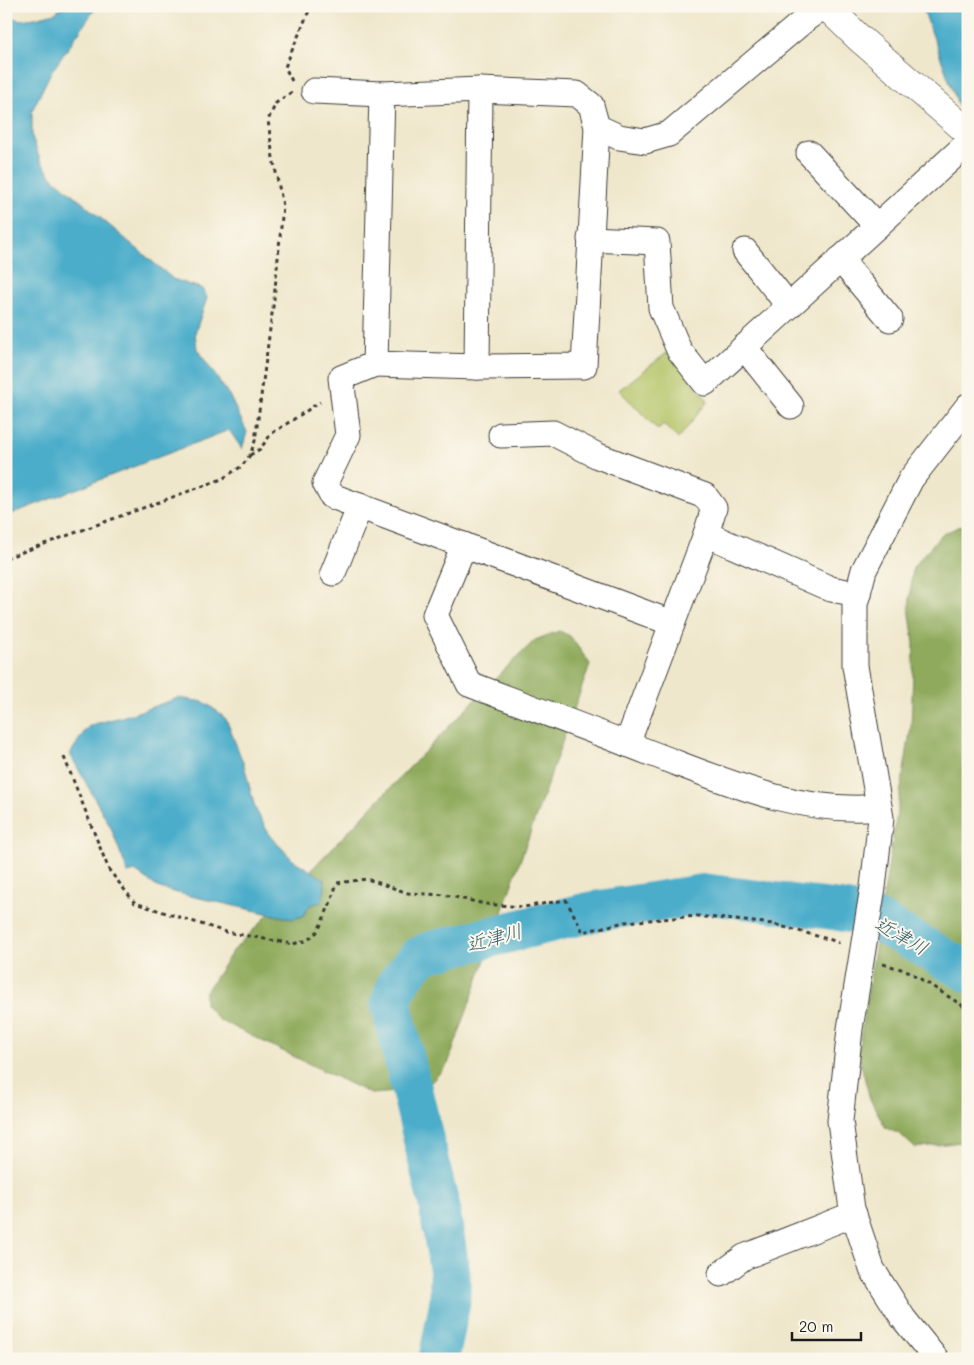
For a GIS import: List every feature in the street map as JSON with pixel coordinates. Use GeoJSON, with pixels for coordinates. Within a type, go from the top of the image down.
{"type":"FeatureCollection","features":[{"type":"Feature","properties":{"kind":"street"},"geometry":{"type":"LineString","coordinates":[[597,126],[619,137],[645,141],[669,134],[807,18],[825,6],[859,38],[968,132]]}},
{"type":"Feature","properties":{"kind":"street"},"geometry":{"type":"LineString","coordinates":[[477,367],[480,90]]}},
{"type":"Feature","properties":{"kind":"street"},"geometry":{"type":"LineString","coordinates":[[314,91],[382,94],[480,90],[577,94],[591,105],[597,126],[584,366],[477,367],[374,364],[342,378],[348,435],[325,483],[332,496],[672,623]]}},
{"type":"Feature","properties":{"kind":"street"},"geometry":{"type":"LineString","coordinates":[[374,364],[382,94]]}},
{"type":"Feature","properties":{"kind":"street"},"geometry":{"type":"LineString","coordinates":[[590,239],[657,242],[661,308],[679,350],[705,382],[968,142]]}},
{"type":"Feature","properties":{"kind":"street"},"geometry":{"type":"LineString","coordinates":[[809,153],[876,226]]}},
{"type":"Feature","properties":{"kind":"street"},"geometry":{"type":"LineString","coordinates":[[745,250],[789,306]]}},
{"type":"Feature","properties":{"kind":"street"},"geometry":{"type":"LineString","coordinates":[[840,259],[890,319]]}},
{"type":"Feature","properties":{"kind":"street"},"geometry":{"type":"LineString","coordinates":[[744,346],[791,406]]}},
{"type":"Feature","properties":{"kind":"street"},"geometry":{"type":"LineString","coordinates":[[936,1359],[903,1318],[872,1270],[854,1214],[840,1121],[850,1029],[873,886],[881,818],[855,666],[855,604],[864,570],[911,479],[968,406]]}},
{"type":"Feature","properties":{"kind":"street"},"geometry":{"type":"LineString","coordinates":[[501,435],[553,433],[598,456],[705,496],[714,508],[627,744]]}},
{"type":"Feature","properties":{"kind":"street"},"geometry":{"type":"LineString","coordinates":[[333,574],[360,506]]}},
{"type":"Feature","properties":{"kind":"street"},"geometry":{"type":"LineString","coordinates":[[706,534],[831,589],[858,594]]}},
{"type":"Feature","properties":{"kind":"street"},"geometry":{"type":"LineString","coordinates":[[464,545],[435,615],[469,684],[755,792],[828,808],[854,810],[879,807]]}},
{"type":"Feature","properties":{"kind":"street"},"geometry":{"type":"LineString","coordinates":[[721,1274],[744,1257],[854,1214]]}},
{"type":"Feature","properties":{"kind":"path"},"geometry":{"type":"LineString","coordinates":[[6,558],[222,479],[242,466],[250,455],[255,441],[274,299],[282,206],[272,158],[268,120],[276,103],[296,88],[285,67],[311,6]]}},
{"type":"Feature","properties":{"kind":"path"},"geometry":{"type":"LineString","coordinates":[[250,455],[260,449],[271,434],[342,385]]}},
{"type":"Feature","properties":{"kind":"path"},"geometry":{"type":"LineString","coordinates":[[64,757],[109,870],[135,903],[226,932],[293,944],[308,940],[318,931],[337,883],[367,879],[408,893],[446,895],[485,904],[524,907],[566,900],[583,932],[625,922],[697,916],[773,924],[835,940],[862,958],[908,971],[968,1009]]}},
{"type":"Feature","properties":{"kind":"green space"},"geometry":{"type":"Polygon","coordinates":[[[668,352],[708,401],[678,439],[663,424],[658,430],[619,390],[668,352]]]}},
{"type":"Feature","properties":{"kind":"green space"},"geometry":{"type":"Polygon","coordinates":[[[968,523],[968,1141],[915,1148],[900,1134],[886,1128],[870,1099],[858,1053],[911,727],[914,643],[909,608],[913,567],[942,534],[968,523]]]}},
{"type":"Feature","properties":{"kind":"green space"},"geometry":{"type":"Polygon","coordinates":[[[559,631],[570,636],[590,664],[448,1064],[424,1090],[371,1094],[219,1020],[205,1004],[205,993],[233,951],[494,680],[535,640],[559,631]]]}},
{"type":"Feature","properties":{"kind":"water"},"geometry":{"type":"Polygon","coordinates":[[[6,6],[9,16],[19,20],[55,13],[63,6],[97,6],[50,74],[32,111],[32,136],[40,160],[52,177],[173,279],[203,289],[207,298],[195,333],[197,349],[229,395],[247,432],[242,449],[229,430],[6,516],[6,6]]]}},
{"type":"Feature","properties":{"kind":"water"},"geometry":{"type":"Polygon","coordinates":[[[922,6],[968,6],[968,112],[958,105],[922,6]]]}},
{"type":"Feature","properties":{"kind":"water"},"geometry":{"type":"Polygon","coordinates":[[[178,698],[204,702],[226,719],[244,765],[255,808],[270,836],[293,860],[324,879],[325,888],[322,902],[310,905],[303,916],[292,919],[173,892],[157,887],[135,871],[128,873],[111,828],[70,754],[86,729],[91,725],[132,714],[178,698]]]}},
{"type":"Feature","properties":{"kind":"waterway","name":"近津川"},"geometry":{"type":"LineString","coordinates":[[439,1359],[450,1301],[450,1274],[439,1205],[391,1003],[398,982],[419,957],[430,952],[591,912],[706,894],[837,910],[869,916],[968,972]]}}]}
